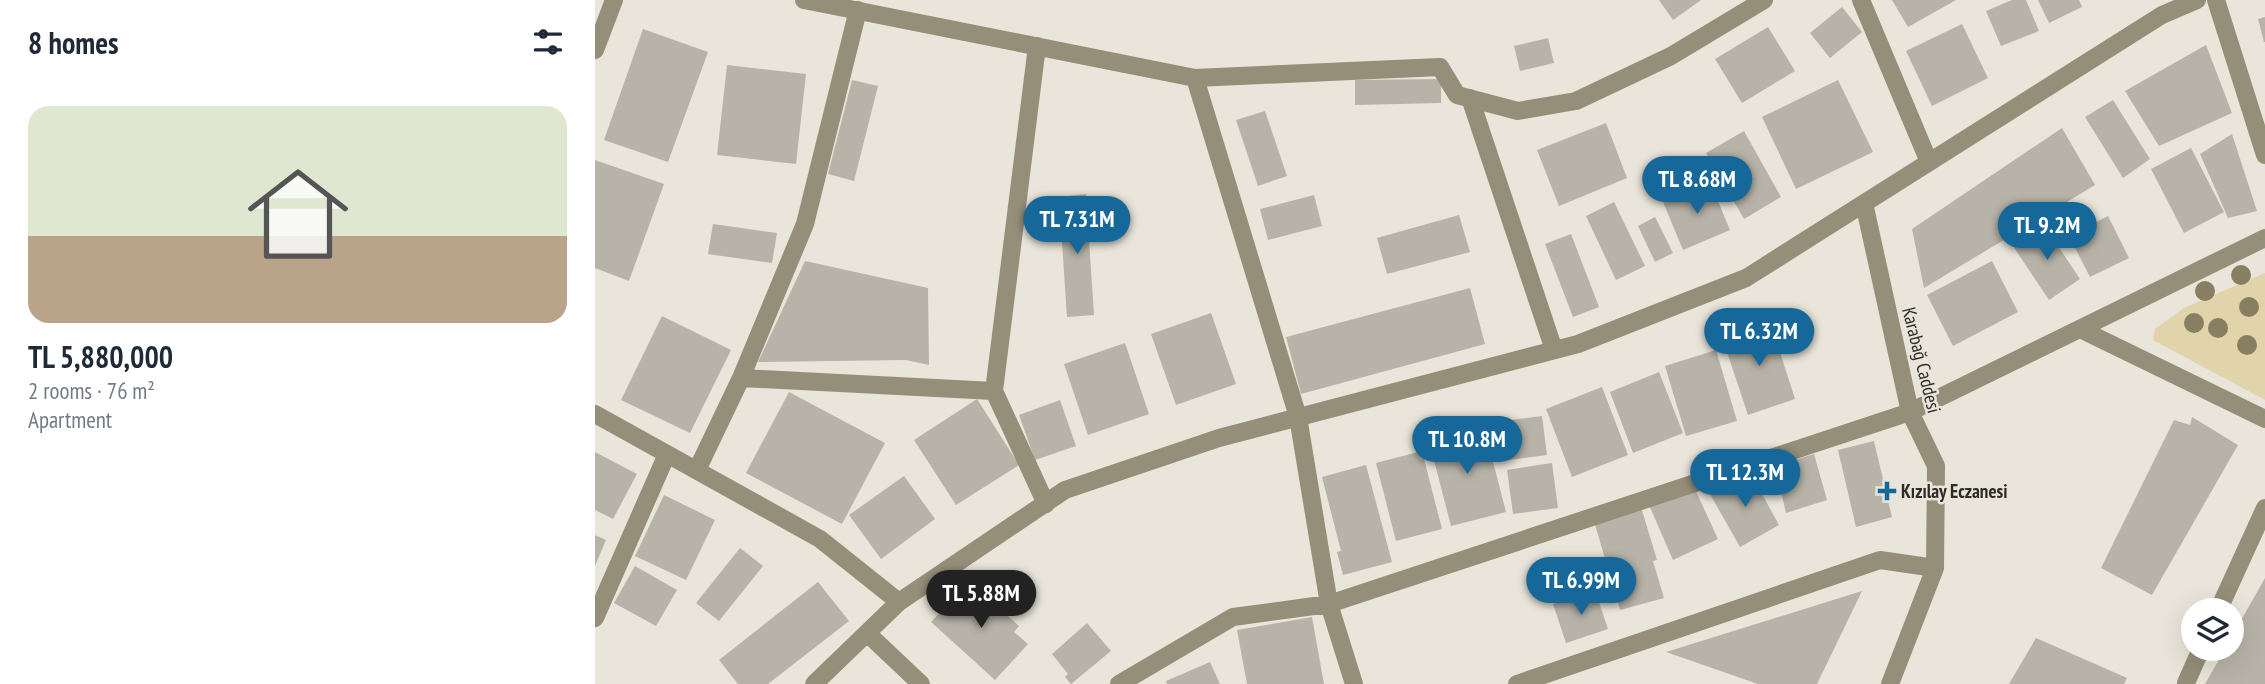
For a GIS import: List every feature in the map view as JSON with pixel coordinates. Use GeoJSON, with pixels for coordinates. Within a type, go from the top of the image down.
{"type":"FeatureCollection","features":[{"type":"Feature","properties":{"kind":"street"},"geometry":{"type":"LineString","coordinates":[[595,50],[614,0]]}},
{"type":"Feature","properties":{"kind":"street"},"geometry":{"type":"LineString","coordinates":[[804,0],[1195,78],[1440,67],[1457,95],[1518,111],[1576,101],[1671,56],[1765,0]]}},
{"type":"Feature","properties":{"kind":"street"},"geometry":{"type":"LineString","coordinates":[[1861,0],[1929,162]]}},
{"type":"Feature","properties":{"kind":"street"},"geometry":{"type":"LineString","coordinates":[[814,684],[899,602],[1066,490],[1219,438],[1578,344],[1746,278],[2162,15],[2197,0]]}},
{"type":"Feature","properties":{"kind":"street"},"geometry":{"type":"LineString","coordinates":[[2216,0],[2265,155]]}},
{"type":"Feature","properties":{"kind":"street"},"geometry":{"type":"LineString","coordinates":[[697,470],[741,378],[805,224],[858,10]]}},
{"type":"Feature","properties":{"kind":"street"},"geometry":{"type":"LineString","coordinates":[[1037,46],[994,391],[1046,504]]}},
{"type":"Feature","properties":{"kind":"street"},"geometry":{"type":"LineString","coordinates":[[1195,78],[1298,417],[1329,604],[1354,684]]}},
{"type":"Feature","properties":{"kind":"street"},"geometry":{"type":"LineString","coordinates":[[1470,98],[1554,350]]}},
{"type":"Feature","properties":{"kind":"street","name":"Karabağ Caddesi"},"geometry":{"type":"LineString","coordinates":[[1864,203],[1910,412],[1936,466],[1935,568],[1890,684]]}},
{"type":"Feature","properties":{"kind":"street"},"geometry":{"type":"LineString","coordinates":[[1119,684],[1233,617],[1329,604],[1910,412],[2265,238]]}},
{"type":"Feature","properties":{"kind":"street"},"geometry":{"type":"LineString","coordinates":[[2080,329],[2265,419]]}},
{"type":"Feature","properties":{"kind":"street"},"geometry":{"type":"LineString","coordinates":[[741,378],[994,391]]}},
{"type":"Feature","properties":{"kind":"street"},"geometry":{"type":"LineString","coordinates":[[595,414],[820,539],[899,602]]}},
{"type":"Feature","properties":{"kind":"street"},"geometry":{"type":"LineString","coordinates":[[595,618],[667,454]]}},
{"type":"Feature","properties":{"kind":"street"},"geometry":{"type":"LineString","coordinates":[[2224,598],[2265,508]]}},
{"type":"Feature","properties":{"kind":"street"},"geometry":{"type":"LineString","coordinates":[[1517,684],[1880,560],[1935,568]]}},
{"type":"Feature","properties":{"kind":"street"},"geometry":{"type":"LineString","coordinates":[[867,633],[921,684]]}},
{"type":"Feature","properties":{"kind":"street"},"geometry":{"type":"LineString","coordinates":[[2186,683],[2196,661]]}},
{"type":"Feature","properties":{"kind":"shaded area"},"geometry":{"type":"Polygon","coordinates":[[[2265,273],[2265,400],[2153,340],[2155,329],[2184,308],[2265,273]]]}},
{"type":"Feature","properties":{"kind":"building"},"geometry":{"type":"Polygon","coordinates":[[[1659,0],[1701,0],[1673,20],[1659,0]]]}},
{"type":"Feature","properties":{"kind":"building"},"geometry":{"type":"Polygon","coordinates":[[[1892,0],[1956,0],[1908,27],[1892,0]]]}},
{"type":"Feature","properties":{"kind":"building"},"geometry":{"type":"Polygon","coordinates":[[[2012,0],[2026,0],[2039,31],[2001,46],[1986,11],[2012,0]]]}},
{"type":"Feature","properties":{"kind":"building"},"geometry":{"type":"Polygon","coordinates":[[[2038,0],[2079,0],[2082,7],[2049,23],[2038,0]]]}},
{"type":"Feature","properties":{"kind":"building"},"geometry":{"type":"Polygon","coordinates":[[[1842,7],[1862,32],[1830,58],[1810,33],[1842,7]]]}},
{"type":"Feature","properties":{"kind":"building"},"geometry":{"type":"Polygon","coordinates":[[[2265,17],[2265,42],[2264,42],[2258,19],[2265,17]]]}},
{"type":"Feature","properties":{"kind":"building"},"geometry":{"type":"Polygon","coordinates":[[[1962,24],[1988,78],[1932,106],[1906,51],[1962,24]]]}},
{"type":"Feature","properties":{"kind":"building"},"geometry":{"type":"Polygon","coordinates":[[[1768,27],[1795,71],[1742,103],[1715,59],[1768,27]]]}},
{"type":"Feature","properties":{"kind":"building"},"geometry":{"type":"Polygon","coordinates":[[[643,29],[708,52],[668,162],[604,140],[643,29]]]}},
{"type":"Feature","properties":{"kind":"building"},"geometry":{"type":"Polygon","coordinates":[[[1548,38],[1554,63],[1520,71],[1514,46],[1548,38]]]}},
{"type":"Feature","properties":{"kind":"building"},"geometry":{"type":"Polygon","coordinates":[[[2206,45],[2232,113],[2159,146],[2125,91],[2206,45]]]}},
{"type":"Feature","properties":{"kind":"building"},"geometry":{"type":"Polygon","coordinates":[[[727,65],[806,74],[796,164],[717,155],[727,65]]]}},
{"type":"Feature","properties":{"kind":"building"},"geometry":{"type":"Polygon","coordinates":[[[1441,79],[1441,103],[1355,105],[1355,80],[1441,79]]]}},
{"type":"Feature","properties":{"kind":"building"},"geometry":{"type":"Polygon","coordinates":[[[852,80],[878,86],[854,181],[828,174],[852,80]]]}},
{"type":"Feature","properties":{"kind":"building"},"geometry":{"type":"Polygon","coordinates":[[[1838,80],[1873,152],[1796,189],[1762,117],[1838,80]]]}},
{"type":"Feature","properties":{"kind":"building"},"geometry":{"type":"Polygon","coordinates":[[[2113,100],[2150,159],[2123,178],[2085,117],[2113,100]]]}},
{"type":"Feature","properties":{"kind":"building"},"geometry":{"type":"Polygon","coordinates":[[[1265,111],[1287,176],[1258,186],[1236,120],[1265,111]]]}},
{"type":"Feature","properties":{"kind":"building"},"geometry":{"type":"Polygon","coordinates":[[[1606,123],[1627,178],[1559,206],[1537,150],[1606,123]]]}},
{"type":"Feature","properties":{"kind":"building"},"geometry":{"type":"Polygon","coordinates":[[[2062,128],[2095,185],[1924,288],[1912,229],[2062,128]]]}},
{"type":"Feature","properties":{"kind":"building"},"geometry":{"type":"Polygon","coordinates":[[[1744,131],[1781,197],[1744,219],[1706,153],[1744,131]]]}},
{"type":"Feature","properties":{"kind":"building"},"geometry":{"type":"Polygon","coordinates":[[[2232,134],[2257,211],[2228,218],[2200,154],[2232,134]]]}},
{"type":"Feature","properties":{"kind":"building"},"geometry":{"type":"Polygon","coordinates":[[[2191,148],[2224,212],[2184,233],[2151,169],[2191,148]]]}},
{"type":"Feature","properties":{"kind":"building"},"geometry":{"type":"Polygon","coordinates":[[[595,160],[664,184],[629,281],[595,268],[595,160]]]}},
{"type":"Feature","properties":{"kind":"building"},"geometry":{"type":"Polygon","coordinates":[[[1710,182],[1730,230],[1683,250],[1663,202],[1710,182]]]}},
{"type":"Feature","properties":{"kind":"building"},"geometry":{"type":"Polygon","coordinates":[[[1086,194],[1094,315],[1067,317],[1059,197],[1086,194]]]}},
{"type":"Feature","properties":{"kind":"building"},"geometry":{"type":"Polygon","coordinates":[[[1314,195],[1322,226],[1268,240],[1260,209],[1314,195]]]}},
{"type":"Feature","properties":{"kind":"building"},"geometry":{"type":"Polygon","coordinates":[[[1614,202],[1645,266],[1616,280],[1586,216],[1614,202]]]}},
{"type":"Feature","properties":{"kind":"building"},"geometry":{"type":"Polygon","coordinates":[[[1459,215],[1470,252],[1387,274],[1377,238],[1459,215]]]}},
{"type":"Feature","properties":{"kind":"building"},"geometry":{"type":"Polygon","coordinates":[[[2108,216],[2129,258],[2090,277],[2069,236],[2108,216]]]}},
{"type":"Feature","properties":{"kind":"building"},"geometry":{"type":"Polygon","coordinates":[[[1655,217],[1673,253],[1655,262],[1638,226],[1655,217]]]}},
{"type":"Feature","properties":{"kind":"building"},"geometry":{"type":"Polygon","coordinates":[[[713,224],[777,233],[772,263],[708,254],[713,224]]]}},
{"type":"Feature","properties":{"kind":"building"},"geometry":{"type":"Polygon","coordinates":[[[2044,225],[2080,279],[2049,300],[2013,246],[2044,225]]]}},
{"type":"Feature","properties":{"kind":"building"},"geometry":{"type":"Polygon","coordinates":[[[1571,234],[1599,307],[1573,317],[1545,244],[1571,234]]]}},
{"type":"Feature","properties":{"kind":"building"},"geometry":{"type":"Polygon","coordinates":[[[805,261],[928,288],[929,365],[906,360],[758,362],[805,261]]]}},
{"type":"Feature","properties":{"kind":"building"},"geometry":{"type":"Polygon","coordinates":[[[1992,261],[2018,312],[1953,346],[1927,295],[1992,261]]]}},
{"type":"Feature","properties":{"kind":"building"},"geometry":{"type":"Polygon","coordinates":[[[1470,288],[1485,344],[1301,394],[1286,337],[1470,288]]]}},
{"type":"Feature","properties":{"kind":"building"},"geometry":{"type":"Polygon","coordinates":[[[1211,313],[1236,384],[1176,405],[1151,334],[1211,313]]]}},
{"type":"Feature","properties":{"kind":"building"},"geometry":{"type":"Polygon","coordinates":[[[662,316],[731,350],[690,433],[621,400],[662,316]]]}},
{"type":"Feature","properties":{"kind":"building"},"geometry":{"type":"Polygon","coordinates":[[[1770,321],[1795,399],[1748,415],[1722,337],[1770,321]]]}},
{"type":"Feature","properties":{"kind":"building"},"geometry":{"type":"Polygon","coordinates":[[[1125,343],[1149,414],[1088,435],[1064,364],[1125,343]]]}},
{"type":"Feature","properties":{"kind":"building"},"geometry":{"type":"Polygon","coordinates":[[[1716,350],[1737,421],[1686,436],[1665,366],[1716,350]]]}},
{"type":"Feature","properties":{"kind":"building"},"geometry":{"type":"Polygon","coordinates":[[[1659,372],[1683,433],[1633,453],[1610,392],[1659,372]]]}},
{"type":"Feature","properties":{"kind":"building"},"geometry":{"type":"Polygon","coordinates":[[[1602,387],[1628,455],[1572,477],[1546,409],[1602,387]]]}},
{"type":"Feature","properties":{"kind":"building"},"geometry":{"type":"Polygon","coordinates":[[[789,392],[885,443],[842,524],[746,473],[789,392]]]}},
{"type":"Feature","properties":{"kind":"building"},"geometry":{"type":"Polygon","coordinates":[[[977,399],[1019,465],[956,505],[914,440],[977,399]]]}},
{"type":"Feature","properties":{"kind":"building"},"geometry":{"type":"Polygon","coordinates":[[[1060,400],[1076,446],[1035,460],[1019,415],[1060,400]]]}},
{"type":"Feature","properties":{"kind":"building"},"geometry":{"type":"Polygon","coordinates":[[[1542,416],[1547,455],[1501,461],[1496,422],[1542,416]]]}},
{"type":"Feature","properties":{"kind":"building"},"geometry":{"type":"Polygon","coordinates":[[[2192,417],[2238,445],[2152,595],[2101,568],[2174,420],[2190,425],[2192,417]]]}},
{"type":"Feature","properties":{"kind":"building"},"geometry":{"type":"Polygon","coordinates":[[[1484,427],[1506,512],[1451,526],[1429,441],[1484,427]]]}},
{"type":"Feature","properties":{"kind":"building"},"geometry":{"type":"Polygon","coordinates":[[[1874,441],[1892,517],[1856,527],[1838,450],[1874,441]]]}},
{"type":"Feature","properties":{"kind":"building"},"geometry":{"type":"Polygon","coordinates":[[[1422,451],[1442,529],[1396,541],[1376,463],[1422,451]]]}},
{"type":"Feature","properties":{"kind":"building"},"geometry":{"type":"Polygon","coordinates":[[[595,452],[637,474],[613,519],[595,510],[595,452]]]}},
{"type":"Feature","properties":{"kind":"building"},"geometry":{"type":"Polygon","coordinates":[[[1814,454],[1827,500],[1786,513],[1775,466],[1814,454]]]}},
{"type":"Feature","properties":{"kind":"building"},"geometry":{"type":"Polygon","coordinates":[[[1552,463],[1558,508],[1513,514],[1507,470],[1552,463]]]}},
{"type":"Feature","properties":{"kind":"building"},"geometry":{"type":"Polygon","coordinates":[[[1366,465],[1392,562],[1343,575],[1337,552],[1341,551],[1322,477],[1366,465]]]}},
{"type":"Feature","properties":{"kind":"building"},"geometry":{"type":"Polygon","coordinates":[[[1750,472],[1779,525],[1740,547],[1710,494],[1750,472]]]}},
{"type":"Feature","properties":{"kind":"building"},"geometry":{"type":"Polygon","coordinates":[[[904,476],[935,519],[881,559],[849,515],[904,476]]]}},
{"type":"Feature","properties":{"kind":"building"},"geometry":{"type":"Polygon","coordinates":[[[1693,485],[1718,539],[1673,560],[1649,505],[1693,485]]]}},
{"type":"Feature","properties":{"kind":"building"},"geometry":{"type":"Polygon","coordinates":[[[664,495],[715,520],[686,580],[635,556],[664,495]]]}},
{"type":"Feature","properties":{"kind":"building"},"geometry":{"type":"Polygon","coordinates":[[[1641,507],[1657,560],[1653,561],[1664,598],[1620,610],[1594,521],[1641,507]]]}},
{"type":"Feature","properties":{"kind":"building"},"geometry":{"type":"Polygon","coordinates":[[[595,535],[606,540],[595,566],[595,535]]]}},
{"type":"Feature","properties":{"kind":"building"},"geometry":{"type":"Polygon","coordinates":[[[740,548],[763,566],[719,621],[696,603],[740,548]]]}},
{"type":"Feature","properties":{"kind":"building"},"geometry":{"type":"Polygon","coordinates":[[[635,566],[677,590],[656,626],[614,603],[635,566]]]}},
{"type":"Feature","properties":{"kind":"building"},"geometry":{"type":"Polygon","coordinates":[[[2265,578],[2265,684],[2205,684],[2218,661],[2244,661],[2244,615],[2265,578]]]}},
{"type":"Feature","properties":{"kind":"building"},"geometry":{"type":"Polygon","coordinates":[[[969,581],[1019,626],[1014,632],[1028,644],[995,680],[931,622],[969,581]]]}},
{"type":"Feature","properties":{"kind":"building"},"geometry":{"type":"Polygon","coordinates":[[[818,582],[849,621],[768,684],[738,684],[719,660],[818,582]]]}},
{"type":"Feature","properties":{"kind":"building"},"geometry":{"type":"Polygon","coordinates":[[[1595,590],[1608,629],[1566,643],[1553,604],[1595,590]]]}},
{"type":"Feature","properties":{"kind":"building"},"geometry":{"type":"Polygon","coordinates":[[[1862,591],[1817,684],[1758,684],[1666,652],[1862,591]]]}},
{"type":"Feature","properties":{"kind":"building"},"geometry":{"type":"Polygon","coordinates":[[[1312,617],[1324,684],[1247,684],[1237,630],[1312,617]]]}},
{"type":"Feature","properties":{"kind":"building"},"geometry":{"type":"Polygon","coordinates":[[[1087,623],[1111,651],[1071,684],[1065,677],[1068,674],[1052,654],[1087,623]]]}},
{"type":"Feature","properties":{"kind":"building"},"geometry":{"type":"Polygon","coordinates":[[[2036,638],[2127,678],[2124,684],[2009,684],[2036,638]]]}},
{"type":"Feature","properties":{"kind":"building"},"geometry":{"type":"Polygon","coordinates":[[[1210,662],[1220,684],[1167,684],[1166,681],[1210,662]]]}},
{"type":"Feature","properties":{"kind":"place","name":"Kızılay Eczanesi"},"geometry":{"type":"Point","coordinates":[1887,491]}}]}
